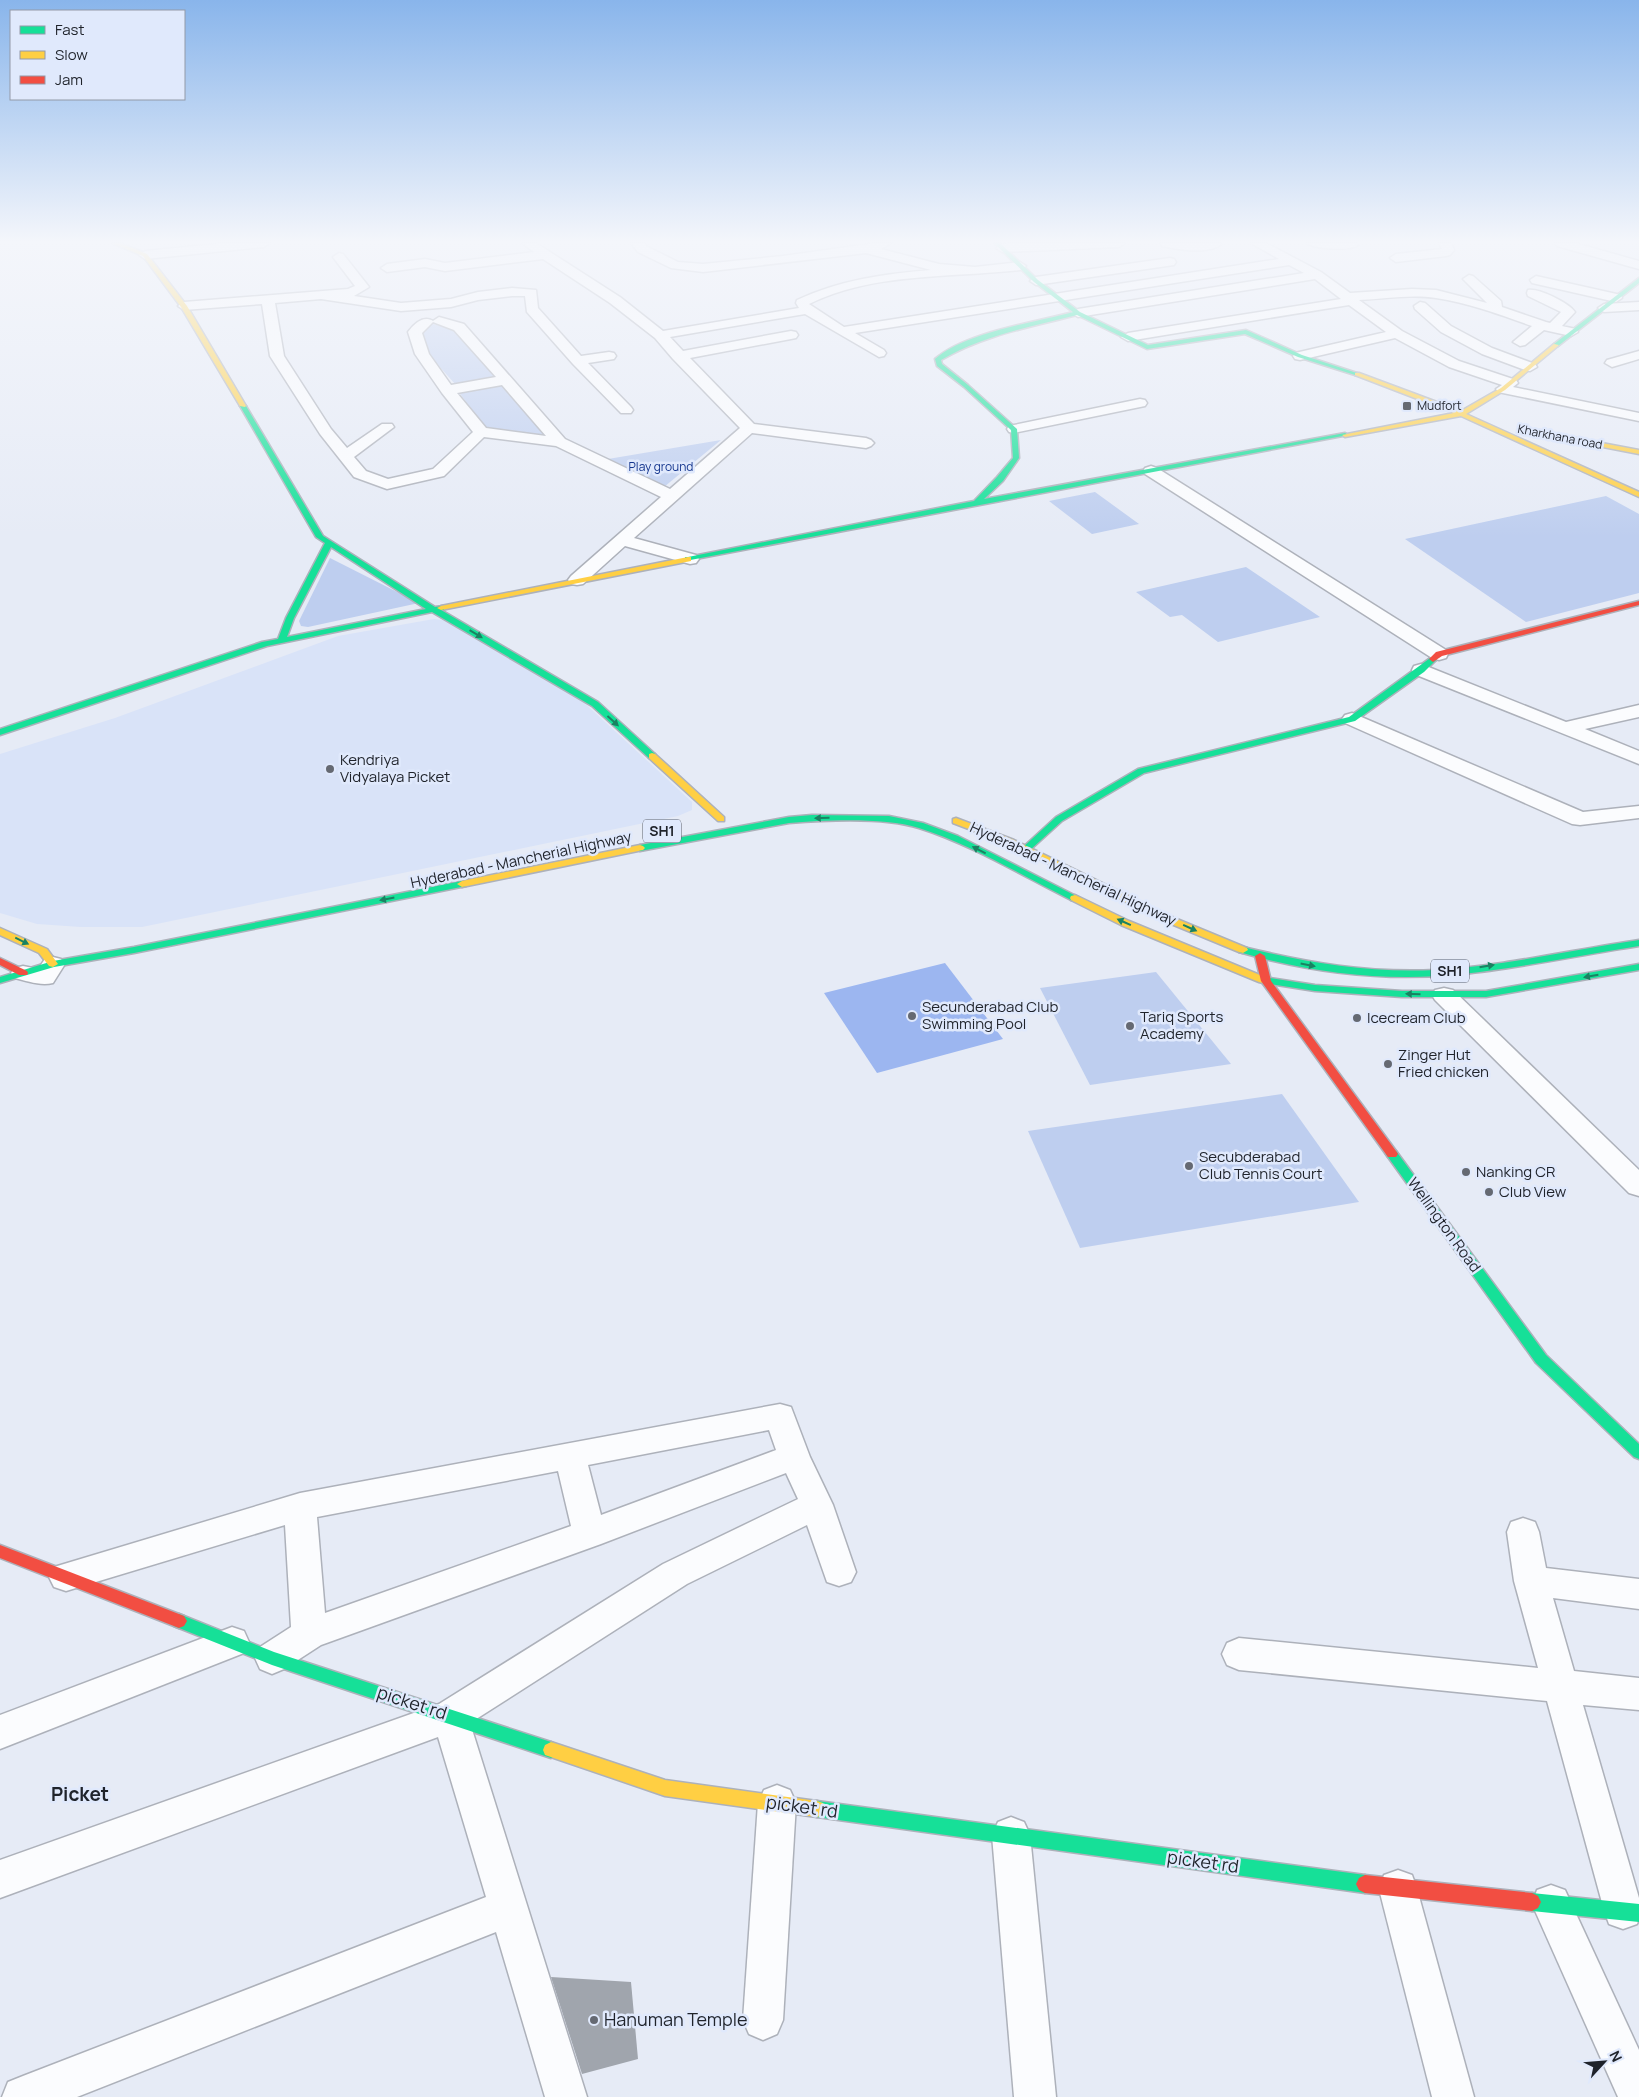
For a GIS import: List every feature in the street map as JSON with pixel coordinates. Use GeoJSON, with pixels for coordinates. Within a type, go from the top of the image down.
{"type":"FeatureCollection","features":[{"type":"Feature","properties":{"kind":"street"},"geometry":{"type":"LineString","coordinates":[[205,341],[320,537],[434,610],[595,704],[721,819]]}},
{"type":"Feature","properties":{"kind":"street"},"geometry":{"type":"LineString","coordinates":[[275,341],[277,356],[325,431],[360,474],[387,484],[438,473],[480,432]]}},
{"type":"Feature","properties":{"kind":"street"},"geometry":{"type":"LineString","coordinates":[[418,341],[422,354],[480,432],[560,442],[672,496]]}},
{"type":"Feature","properties":{"kind":"street"},"geometry":{"type":"LineString","coordinates":[[471,341],[560,442]]}},
{"type":"Feature","properties":{"kind":"street"},"geometry":{"type":"LineString","coordinates":[[560,341],[626,410]]}},
{"type":"Feature","properties":{"kind":"street"},"geometry":{"type":"LineString","coordinates":[[665,341],[749,428],[866,443]]}},
{"type":"Feature","properties":{"kind":"street"},"geometry":{"type":"LineString","coordinates":[[678,356],[759,341]]}},
{"type":"Feature","properties":{"kind":"street"},"geometry":{"type":"LineString","coordinates":[[859,341],[879,353]]}},
{"type":"Feature","properties":{"kind":"street"},"geometry":{"type":"LineString","coordinates":[[976,504],[1000,480],[1016,458],[1014,429],[940,365],[938,359],[944,354],[979,341]]}},
{"type":"Feature","properties":{"kind":"street"},"geometry":{"type":"LineString","coordinates":[[1134,341],[1147,347],[1189,341]]}},
{"type":"Feature","properties":{"kind":"street"},"geometry":{"type":"LineString","coordinates":[[1262,341],[1300,356],[1348,371],[1482,422],[1639,495]]}},
{"type":"Feature","properties":{"kind":"street"},"geometry":{"type":"LineString","coordinates":[[1300,356],[1367,341]]}},
{"type":"Feature","properties":{"kind":"street"},"geometry":{"type":"LineString","coordinates":[[1410,341],[1454,364],[1507,386],[1639,417]]}},
{"type":"Feature","properties":{"kind":"street"},"geometry":{"type":"LineString","coordinates":[[1468,341],[1486,351],[1530,367]]}},
{"type":"Feature","properties":{"kind":"street"},"geometry":{"type":"LineString","coordinates":[[0,732],[265,644],[577,580],[1461,414],[1507,386],[1561,341]]}},
{"type":"Feature","properties":{"kind":"street"},"geometry":{"type":"LineString","coordinates":[[1639,355],[1612,363],[1639,368]]}},
{"type":"Feature","properties":{"kind":"street"},"geometry":{"type":"LineString","coordinates":[[578,361],[609,356]]}},
{"type":"Feature","properties":{"kind":"street"},"geometry":{"type":"LineString","coordinates":[[448,390],[506,380]]}},
{"type":"Feature","properties":{"kind":"street"},"geometry":{"type":"LineString","coordinates":[[1014,429],[1140,404]]}},
{"type":"Feature","properties":{"kind":"street","name":"Kharkhana road"},"geometry":{"type":"LineString","coordinates":[[1482,422],[1639,452]]}},
{"type":"Feature","properties":{"kind":"street"},"geometry":{"type":"LineString","coordinates":[[346,456],[387,427]]}},
{"type":"Feature","properties":{"kind":"street"},"geometry":{"type":"LineString","coordinates":[[577,580],[749,428]]}},
{"type":"Feature","properties":{"kind":"street"},"geometry":{"type":"LineString","coordinates":[[1151,471],[1439,654]]}},
{"type":"Feature","properties":{"kind":"street"},"geometry":{"type":"LineString","coordinates":[[623,540],[690,559]]}},
{"type":"Feature","properties":{"kind":"street"},"geometry":{"type":"LineString","coordinates":[[281,641],[290,618],[329,543]]}},
{"type":"Feature","properties":{"kind":"street"},"geometry":{"type":"LineString","coordinates":[[1026,849],[1059,818],[1140,771],[1352,719],[1421,670],[1439,654],[1639,603]]}},
{"type":"Feature","properties":{"kind":"street"},"geometry":{"type":"LineString","coordinates":[[1421,670],[1639,758]]}},
{"type":"Feature","properties":{"kind":"street"},"geometry":{"type":"LineString","coordinates":[[1564,728],[1639,711]]}},
{"type":"Feature","properties":{"kind":"street"},"geometry":{"type":"LineString","coordinates":[[1352,719],[1580,820],[1639,812]]}},
{"type":"Feature","properties":{"kind":"street","name":"Hyderabad - Mancherial Highway"},"geometry":{"type":"LineString","coordinates":[[50,955],[144,948],[719,832],[789,820],[842,818],[905,822],[920,825],[955,838],[1125,923],[1266,980],[1360,992],[1444,995],[1486,994],[1639,967]]}},
{"type":"Feature","properties":{"kind":"street","name":"Hyderabad - Mancherial Highway"},"geometry":{"type":"LineString","coordinates":[[944,818],[962,823],[1026,849],[1136,903],[1230,945],[1260,956],[1327,969],[1398,972],[1459,971],[1639,943]]}},
{"type":"Feature","properties":{"kind":"street","name":"Hyderabad - Mancherial Highway"},"geometry":{"type":"LineString","coordinates":[[111,942],[140,938],[556,853]]}},
{"type":"Feature","properties":{"kind":"street"},"geometry":{"type":"LineString","coordinates":[[0,931],[50,955],[45,978],[13,962],[0,980]]}},
{"type":"Feature","properties":{"kind":"street"},"geometry":{"type":"LineString","coordinates":[[1260,956],[1266,980]]}},
{"type":"Feature","properties":{"kind":"street","name":"Wellington Road"},"geometry":{"type":"LineString","coordinates":[[1266,980],[1541,1359],[1639,1454]]}},
{"type":"Feature","properties":{"kind":"street"},"geometry":{"type":"LineString","coordinates":[[1444,995],[1639,1186]]}},
{"type":"Feature","properties":{"kind":"street"},"geometry":{"type":"LineString","coordinates":[[66,1577],[300,1507],[780,1416],[794,1457],[817,1505],[839,1572]]}},
{"type":"Feature","properties":{"kind":"street"},"geometry":{"type":"LineString","coordinates":[[570,1456],[588,1534]]}},
{"type":"Feature","properties":{"kind":"street"},"geometry":{"type":"LineString","coordinates":[[272,1658],[309,1634],[588,1534],[794,1457]]}},
{"type":"Feature","properties":{"kind":"street"},"geometry":{"type":"LineString","coordinates":[[0,1879],[450,1716],[675,1574],[817,1505]]}},
{"type":"Feature","properties":{"kind":"street"},"geometry":{"type":"LineString","coordinates":[[300,1507],[309,1634]]}},
{"type":"Feature","properties":{"kind":"street"},"geometry":{"type":"LineString","coordinates":[[1523,1532],[1531,1581],[1560,1687],[1631,1912]]}},
{"type":"Feature","properties":{"kind":"street","name":"picket rd"},"geometry":{"type":"LineString","coordinates":[[0,1552],[272,1658],[665,1788],[1398,1889],[1631,1912]]}},
{"type":"Feature","properties":{"kind":"street"},"geometry":{"type":"LineString","coordinates":[[1531,1581],[1639,1594]]}},
{"type":"Feature","properties":{"kind":"street"},"geometry":{"type":"LineString","coordinates":[[0,1732],[232,1642]]}},
{"type":"Feature","properties":{"kind":"street"},"geometry":{"type":"LineString","coordinates":[[1239,1654],[1639,1694]]}},
{"type":"Feature","properties":{"kind":"street"},"geometry":{"type":"LineString","coordinates":[[450,1716],[566,2097]]}},
{"type":"Feature","properties":{"kind":"street"},"geometry":{"type":"LineString","coordinates":[[764,2020],[777,1803]]}},
{"type":"Feature","properties":{"kind":"street"},"geometry":{"type":"LineString","coordinates":[[1011,1835],[1035,2097]]}},
{"type":"Feature","properties":{"kind":"street"},"geometry":{"type":"LineString","coordinates":[[1398,1889],[1453,2097]]}},
{"type":"Feature","properties":{"kind":"street"},"geometry":{"type":"LineString","coordinates":[[1552,1904],[1639,2097]]}},
{"type":"Feature","properties":{"kind":"street"},"geometry":{"type":"LineString","coordinates":[[23,2097],[509,1908]]}},
{"type":"Feature","properties":{"kind":"shaded area","name":"Kendriya Vidyalaya Picket"},"geometry":{"type":"Polygon","coordinates":[[[434,619],[443,620],[578,697],[692,802],[692,810],[678,816],[142,927],[81,927],[37,924],[0,913],[0,754],[115,718],[338,636],[434,619]]]}},
{"type":"Feature","properties":{"kind":"green space"},"geometry":{"type":"Polygon","coordinates":[[[424,341],[463,341],[496,378],[456,385],[428,354],[424,341]]]}},
{"type":"Feature","properties":{"kind":"green space"},"geometry":{"type":"Polygon","coordinates":[[[500,384],[550,438],[487,430],[458,391],[500,384]]]}},
{"type":"Feature","properties":{"kind":"green space","name":"Play ground"},"geometry":{"type":"Polygon","coordinates":[[[721,440],[664,487],[608,459],[721,440]]]}},
{"type":"Feature","properties":{"kind":"green space"},"geometry":{"type":"Polygon","coordinates":[[[1095,492],[1139,524],[1092,534],[1049,501],[1095,492]]]}},
{"type":"Feature","properties":{"kind":"green space"},"geometry":{"type":"Polygon","coordinates":[[[1606,496],[1639,514],[1639,593],[1526,622],[1405,539],[1606,496]]]}},
{"type":"Feature","properties":{"kind":"green space"},"geometry":{"type":"Polygon","coordinates":[[[330,558],[419,603],[308,627],[301,626],[299,621],[330,558]]]}},
{"type":"Feature","properties":{"kind":"green space"},"geometry":{"type":"Polygon","coordinates":[[[1246,567],[1320,617],[1218,642],[1182,615],[1170,617],[1136,592],[1246,567]]]}},
{"type":"Feature","properties":{"kind":"green space","name":"Tariq Sports Academy"},"geometry":{"type":"Polygon","coordinates":[[[1156,972],[1231,1064],[1090,1085],[1040,988],[1156,972]]]}},
{"type":"Feature","properties":{"kind":"green space","name":"Secubderabad Club Tennis Court"},"geometry":{"type":"Polygon","coordinates":[[[1282,1094],[1359,1202],[1080,1248],[1028,1131],[1282,1094]]]}},
{"type":"Feature","properties":{"kind":"water","name":"Secunderabad Club Swimming Pool"},"geometry":{"type":"Polygon","coordinates":[[[945,963],[1003,1039],[877,1073],[824,993],[945,963]]]}},
{"type":"Feature","properties":{"kind":"building","name":"Hanuman Temple"},"geometry":{"type":"Polygon","coordinates":[[[551,1977],[631,1982],[638,2059],[582,2074],[551,1977]]]}},
{"type":"Feature","properties":{"kind":"traffic: fast"},"geometry":{"type":"LineString","coordinates":[[975,341],[953,350],[938,359],[939,365],[966,386],[1014,429],[1016,458],[1000,479],[976,503]]}},
{"type":"Feature","properties":{"kind":"traffic: fast"},"geometry":{"type":"LineString","coordinates":[[1135,341],[1147,347],[1188,341]]}},
{"type":"Feature","properties":{"kind":"traffic: fast"},"geometry":{"type":"LineString","coordinates":[[1266,341],[1300,356],[1357,374]]}},
{"type":"Feature","properties":{"kind":"traffic: fast"},"geometry":{"type":"LineString","coordinates":[[1556,345],[1561,341]]}},
{"type":"Feature","properties":{"kind":"traffic: fast"},"geometry":{"type":"LineString","coordinates":[[243,406],[320,537],[434,610],[595,704],[652,756]]}},
{"type":"Feature","properties":{"kind":"traffic: fast"},"geometry":{"type":"LineString","coordinates":[[688,559],[976,503],[1345,435]]}},
{"type":"Feature","properties":{"kind":"traffic: fast"},"geometry":{"type":"LineString","coordinates":[[281,641],[290,618],[329,543]]}},
{"type":"Feature","properties":{"kind":"traffic: fast"},"geometry":{"type":"LineString","coordinates":[[0,732],[265,644],[441,608]]}},
{"type":"Feature","properties":{"kind":"traffic: fast"},"geometry":{"type":"LineString","coordinates":[[1026,849],[1059,819],[1141,771],[1352,719],[1421,670],[1433,659]]}},
{"type":"Feature","properties":{"kind":"traffic: fast"},"geometry":{"type":"LineString","coordinates":[[640,848],[789,820],[812,818],[889,819],[920,825],[955,838],[1075,898]]}},
{"type":"Feature","properties":{"kind":"traffic: fast"},"geometry":{"type":"LineString","coordinates":[[0,980],[53,964],[134,950],[462,884]]}},
{"type":"Feature","properties":{"kind":"traffic: fast"},"geometry":{"type":"LineString","coordinates":[[1243,950],[1296,964],[1351,971],[1407,974],[1462,971],[1639,943]]}},
{"type":"Feature","properties":{"kind":"traffic: fast"},"geometry":{"type":"LineString","coordinates":[[1263,980],[1315,988],[1402,994],[1486,994],[1639,967]]}},
{"type":"Feature","properties":{"kind":"traffic: fast"},"geometry":{"type":"LineString","coordinates":[[1392,1154],[1541,1359],[1639,1453]]}},
{"type":"Feature","properties":{"kind":"traffic: fast"},"geometry":{"type":"LineString","coordinates":[[179,1621],[272,1658],[551,1750]]}},
{"type":"Feature","properties":{"kind":"traffic: fast"},"geometry":{"type":"LineString","coordinates":[[817,1809],[1365,1884]]}},
{"type":"Feature","properties":{"kind":"traffic: fast"},"geometry":{"type":"LineString","coordinates":[[1532,1902],[1639,1913]]}},
{"type":"Feature","properties":{"kind":"traffic: slow"},"geometry":{"type":"LineString","coordinates":[[205,341],[243,406]]}},
{"type":"Feature","properties":{"kind":"traffic: slow"},"geometry":{"type":"LineString","coordinates":[[1345,435],[1461,414],[1503,389],[1556,345]]}},
{"type":"Feature","properties":{"kind":"traffic: slow"},"geometry":{"type":"LineString","coordinates":[[1357,374],[1482,422],[1639,495]]}},
{"type":"Feature","properties":{"kind":"traffic: slow"},"geometry":{"type":"LineString","coordinates":[[1522,430],[1639,452]]}},
{"type":"Feature","properties":{"kind":"traffic: slow"},"geometry":{"type":"LineString","coordinates":[[441,608],[688,559]]}},
{"type":"Feature","properties":{"kind":"traffic: slow"},"geometry":{"type":"LineString","coordinates":[[652,756],[721,819]]}},
{"type":"Feature","properties":{"kind":"traffic: slow"},"geometry":{"type":"LineString","coordinates":[[956,821],[1011,842],[1168,919],[1243,950]]}},
{"type":"Feature","properties":{"kind":"traffic: slow"},"geometry":{"type":"LineString","coordinates":[[462,884],[640,848]]}},
{"type":"Feature","properties":{"kind":"traffic: slow"},"geometry":{"type":"LineString","coordinates":[[1075,898],[1125,923],[1263,980]]}},
{"type":"Feature","properties":{"kind":"traffic: slow"},"geometry":{"type":"LineString","coordinates":[[0,931],[43,951],[53,964]]}},
{"type":"Feature","properties":{"kind":"traffic: slow"},"geometry":{"type":"LineString","coordinates":[[551,1750],[665,1788],[817,1809]]}},
{"type":"Feature","properties":{"kind":"traffic: jam"},"geometry":{"type":"LineString","coordinates":[[1433,659],[1439,654],[1639,603]]}},
{"type":"Feature","properties":{"kind":"traffic: jam"},"geometry":{"type":"LineString","coordinates":[[1260,956],[1266,981],[1392,1154]]}},
{"type":"Feature","properties":{"kind":"traffic: jam"},"geometry":{"type":"LineString","coordinates":[[0,961],[23,973]]}},
{"type":"Feature","properties":{"kind":"traffic: jam"},"geometry":{"type":"LineString","coordinates":[[0,1551],[179,1621]]}},
{"type":"Feature","properties":{"kind":"traffic: jam"},"geometry":{"type":"LineString","coordinates":[[1365,1884],[1532,1902]]}},
{"type":"Feature","properties":{"kind":"place","name":"Mudfort"},"geometry":{"type":"Point","coordinates":[1407,406]}},
{"type":"Feature","properties":{"kind":"place","name":"Kendriya Vidyalaya Picket"},"geometry":{"type":"Point","coordinates":[330,769]}},
{"type":"Feature","properties":{"kind":"place","name":"Secunderabad Club Swimming Pool"},"geometry":{"type":"Point","coordinates":[912,1016]}},
{"type":"Feature","properties":{"kind":"place","name":"Icecream Club"},"geometry":{"type":"Point","coordinates":[1357,1018]}},
{"type":"Feature","properties":{"kind":"place","name":"Tariq Sports Academy"},"geometry":{"type":"Point","coordinates":[1130,1026]}},
{"type":"Feature","properties":{"kind":"place","name":"Zinger Hut Fried chicken"},"geometry":{"type":"Point","coordinates":[1388,1064]}},
{"type":"Feature","properties":{"kind":"place","name":"Secubderabad Club Tennis Court"},"geometry":{"type":"Point","coordinates":[1189,1166]}},
{"type":"Feature","properties":{"kind":"place","name":"Nanking CR"},"geometry":{"type":"Point","coordinates":[1466,1172]}},
{"type":"Feature","properties":{"kind":"place","name":"Club View"},"geometry":{"type":"Point","coordinates":[1489,1192]}},
{"type":"Feature","properties":{"kind":"place","name":"Hanuman Temple"},"geometry":{"type":"Point","coordinates":[594,2020]}},
{"type":"Feature","properties":{"kind":"district","name":"Picket"},"geometry":{"type":"Point","coordinates":[80,1794]}}]}
